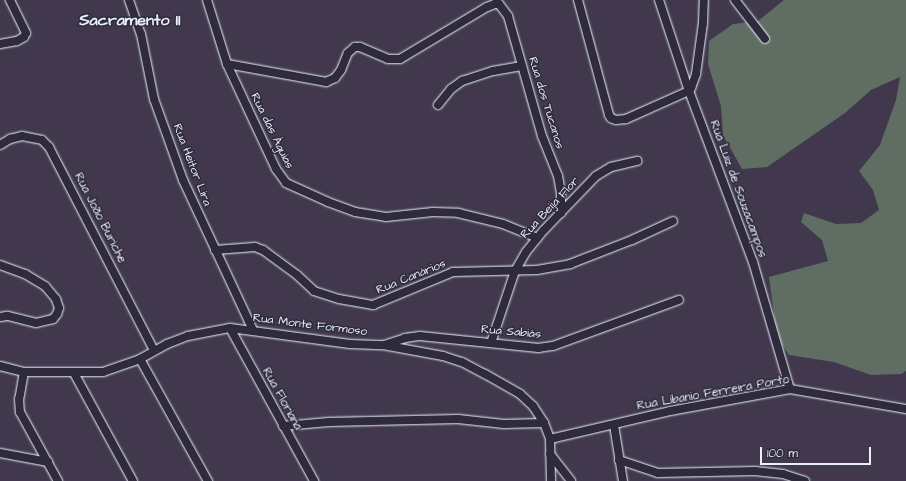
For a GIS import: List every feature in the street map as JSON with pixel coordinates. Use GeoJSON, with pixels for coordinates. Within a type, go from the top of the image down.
{"type":"FeatureCollection","features":[{"type":"Feature","properties":{"kind":"street"},"geometry":{"type":"LineString","coordinates":[[0,44],[21,39],[26,33],[10,0]]}},
{"type":"Feature","properties":{"kind":"street","name":"Rua Heitor Lira"},"geometry":{"type":"LineString","coordinates":[[129,0],[141,34],[154,99],[168,141],[188,193],[253,330]]}},
{"type":"Feature","properties":{"kind":"street","name":"Rua das Águias"},"geometry":{"type":"LineString","coordinates":[[207,0],[227,64],[276,169],[286,183],[328,202],[355,212],[386,217],[433,212],[458,213],[503,224],[537,238]]}},
{"type":"Feature","properties":{"kind":"street"},"geometry":{"type":"LineString","coordinates":[[578,0],[609,115],[613,120],[626,119],[689,91],[696,74],[703,23],[704,0]]}},
{"type":"Feature","properties":{"kind":"street","name":"Rua Luiz de Souzacampos"},"geometry":{"type":"LineString","coordinates":[[659,0],[689,91],[753,262],[790,389]]}},
{"type":"Feature","properties":{"kind":"street"},"geometry":{"type":"LineString","coordinates":[[736,0],[765,39]]}},
{"type":"Feature","properties":{"kind":"street","name":"Rua dos Tucanos"},"geometry":{"type":"LineString","coordinates":[[227,64],[326,82],[335,78],[341,70],[348,53],[355,47],[360,47],[388,59],[400,59],[487,7],[497,4],[505,9],[508,16],[542,136],[560,181],[561,213]]}},
{"type":"Feature","properties":{"kind":"street"},"geometry":{"type":"LineString","coordinates":[[438,105],[451,89],[462,81],[492,71],[522,66]]}},
{"type":"Feature","properties":{"kind":"street","name":"Rua João Buriche"},"geometry":{"type":"LineString","coordinates":[[0,145],[10,139],[22,136],[42,140],[49,147],[154,350]]}},
{"type":"Feature","properties":{"kind":"street","name":"Rua Beija Flor"},"geometry":{"type":"LineString","coordinates":[[492,343],[515,271],[523,256],[537,238],[596,176],[624,163],[637,161]]}},
{"type":"Feature","properties":{"kind":"street","name":"Rua Canários"},"geometry":{"type":"LineString","coordinates":[[215,250],[256,248],[263,250],[297,275],[314,291],[339,299],[373,305],[453,272],[546,269],[570,264],[632,240],[673,221]]}},
{"type":"Feature","properties":{"kind":"street"},"geometry":{"type":"LineString","coordinates":[[0,265],[25,274],[45,286],[56,299],[59,308],[53,319],[36,323],[8,316],[0,317]]}},
{"type":"Feature","properties":{"kind":"street","name":"Rua Sabiás"},"geometry":{"type":"LineString","coordinates":[[383,346],[405,338],[420,336],[538,348],[553,346],[679,300]]}},
{"type":"Feature","properties":{"kind":"street","name":"Rua Monte Formoso"},"geometry":{"type":"LineString","coordinates":[[0,366],[24,372],[104,372],[140,359],[154,350],[188,336],[230,328],[350,344],[383,346],[443,356],[462,362],[520,394],[533,406],[544,423],[550,439],[551,481]]}},
{"type":"Feature","properties":{"kind":"street","name":"Rua Floriana"},"geometry":{"type":"LineString","coordinates":[[230,328],[314,481]]}},
{"type":"Feature","properties":{"kind":"street"},"geometry":{"type":"LineString","coordinates":[[140,359],[208,481]]}},
{"type":"Feature","properties":{"kind":"street"},"geometry":{"type":"LineString","coordinates":[[24,372],[19,399],[20,412],[58,481]]}},
{"type":"Feature","properties":{"kind":"street"},"geometry":{"type":"LineString","coordinates":[[74,373],[133,481]]}},
{"type":"Feature","properties":{"kind":"street","name":"Rua Libanio Ferreira Porto"},"geometry":{"type":"LineString","coordinates":[[550,439],[670,411],[790,389],[906,409]]}},
{"type":"Feature","properties":{"kind":"street"},"geometry":{"type":"LineString","coordinates":[[284,426],[330,422],[458,419],[504,424],[544,423]]}},
{"type":"Feature","properties":{"kind":"street"},"geometry":{"type":"LineString","coordinates":[[614,425],[623,481]]}},
{"type":"Feature","properties":{"kind":"street"},"geometry":{"type":"LineString","coordinates":[[0,453],[48,462]]}},
{"type":"Feature","properties":{"kind":"street"},"geometry":{"type":"LineString","coordinates":[[550,454],[571,481]]}},
{"type":"Feature","properties":{"kind":"street"},"geometry":{"type":"LineString","coordinates":[[619,460],[632,466],[658,473],[755,471],[783,474],[805,481]]}},
{"type":"Feature","properties":{"kind":"green space"},"geometry":{"type":"Polygon","coordinates":[[[784,0],[906,0],[906,371],[901,374],[871,375],[834,362],[789,355],[777,337],[769,277],[828,261],[822,240],[801,222],[804,213],[836,224],[861,223],[879,210],[873,190],[859,171],[880,145],[896,100],[900,77],[871,90],[845,113],[767,167],[742,169],[723,135],[721,106],[708,64],[709,41],[733,24],[758,21],[784,0]]]}},
{"type":"Feature","properties":{"kind":"district","name":"Sacramento II"},"geometry":{"type":"Point","coordinates":[130,20]}}]}
